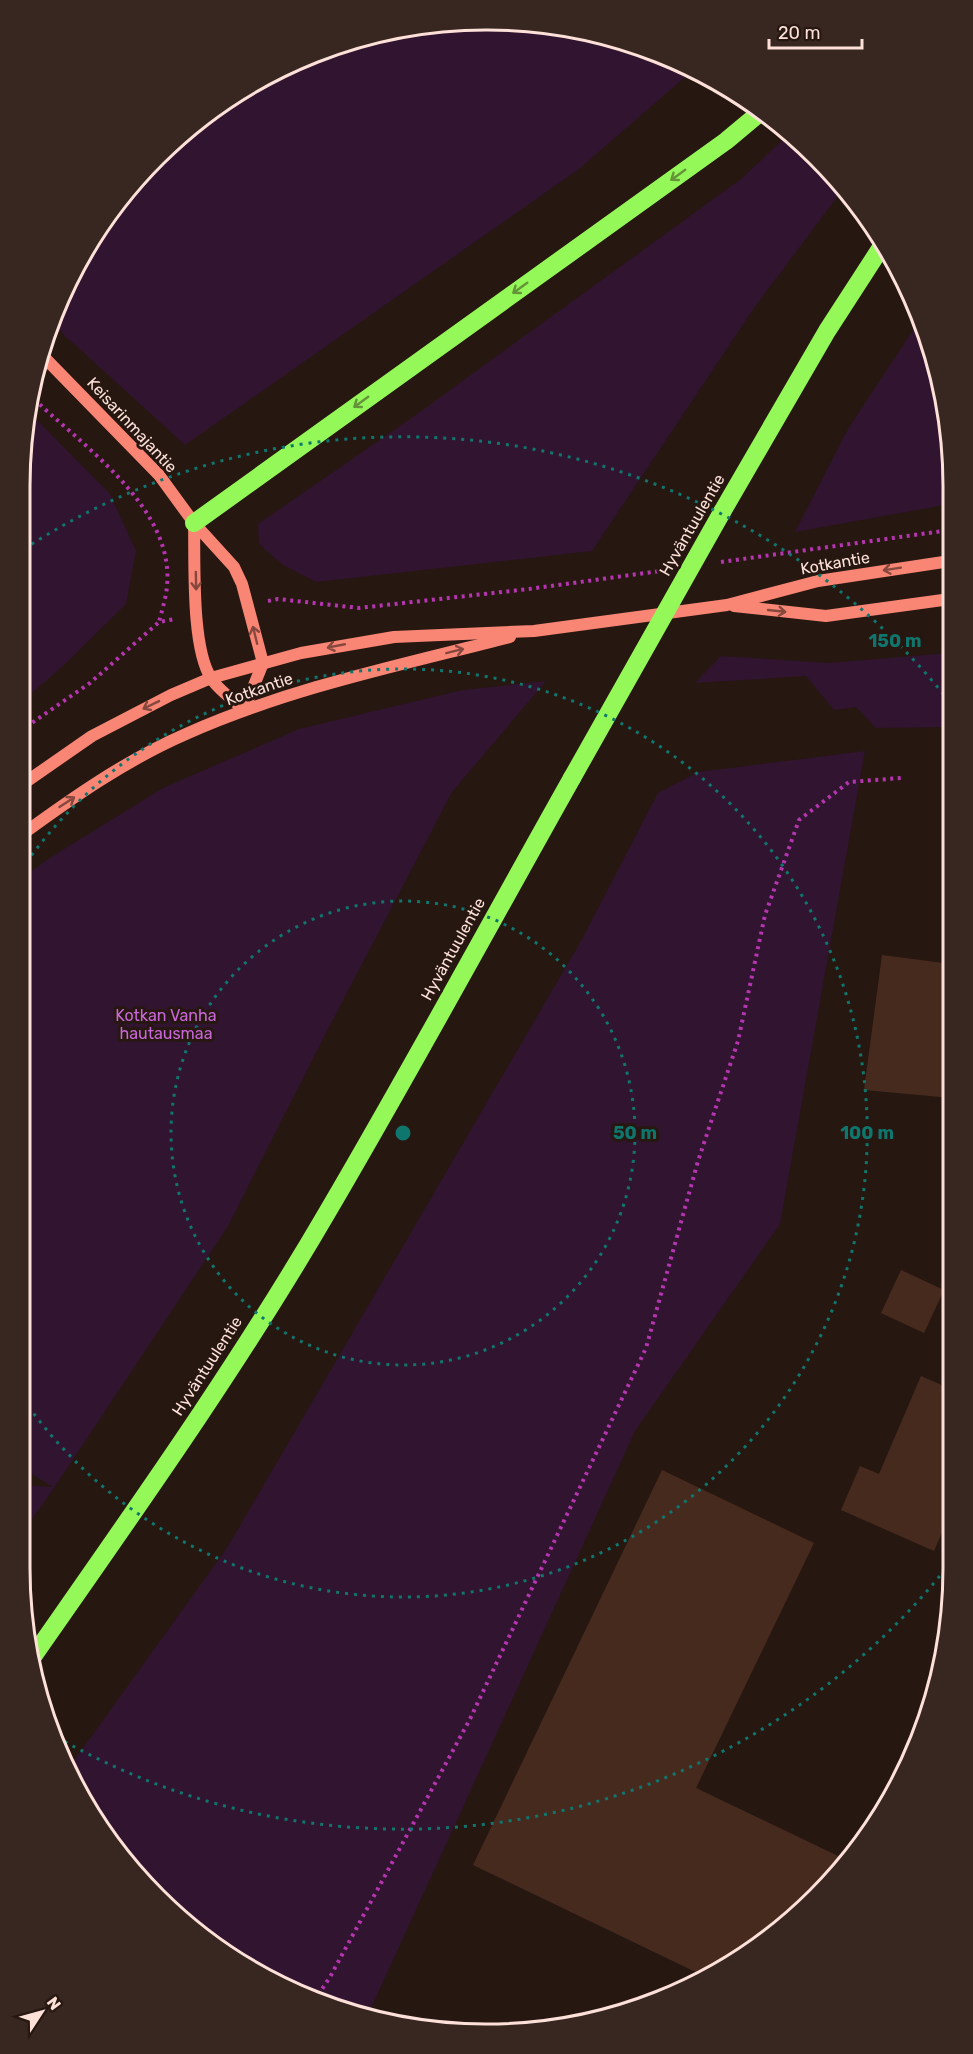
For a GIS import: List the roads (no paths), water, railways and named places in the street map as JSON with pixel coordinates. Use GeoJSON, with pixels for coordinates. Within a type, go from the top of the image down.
{"type":"FeatureCollection","features":[{"type":"Feature","properties":{"kind":"highway"},"geometry":{"type":"LineString","coordinates":[[194,523],[726,141],[754,117]]}},
{"type":"Feature","properties":{"kind":"highway","name":"Hyväntuulentie"},"geometry":{"type":"LineString","coordinates":[[38,1650],[237,1356],[327,1212],[722,512],[827,331],[878,252]]}},
{"type":"Feature","properties":{"kind":"street","name":"Keisarinmajantie"},"geometry":{"type":"LineString","coordinates":[[48,361],[159,475],[194,523],[234,567],[243,584],[263,663]]}},
{"type":"Feature","properties":{"kind":"street"},"geometry":{"type":"LineString","coordinates":[[194,523],[196,615],[202,653],[211,678],[244,710],[263,663]]}},
{"type":"Feature","properties":{"kind":"street","name":"Kotkantie"},"geometry":{"type":"LineString","coordinates":[[30,779],[92,736],[162,699],[211,678],[301,653],[394,637],[534,631],[727,605],[818,581],[943,562]]}},
{"type":"Feature","properties":{"kind":"street","name":"Kotkantie"},"geometry":{"type":"LineString","coordinates":[[727,605],[826,616],[943,600]]}},
{"type":"Feature","properties":{"kind":"street","name":"Kotkantie"},"geometry":{"type":"LineString","coordinates":[[30,829],[115,771],[184,735],[244,710],[310,689],[534,631]]}},
{"type":"Feature","properties":{"kind":"park label","name":"Kotkan Vanha hautausmaa"},"geometry":{"type":"Point","coordinates":[166,1024]}}]}
